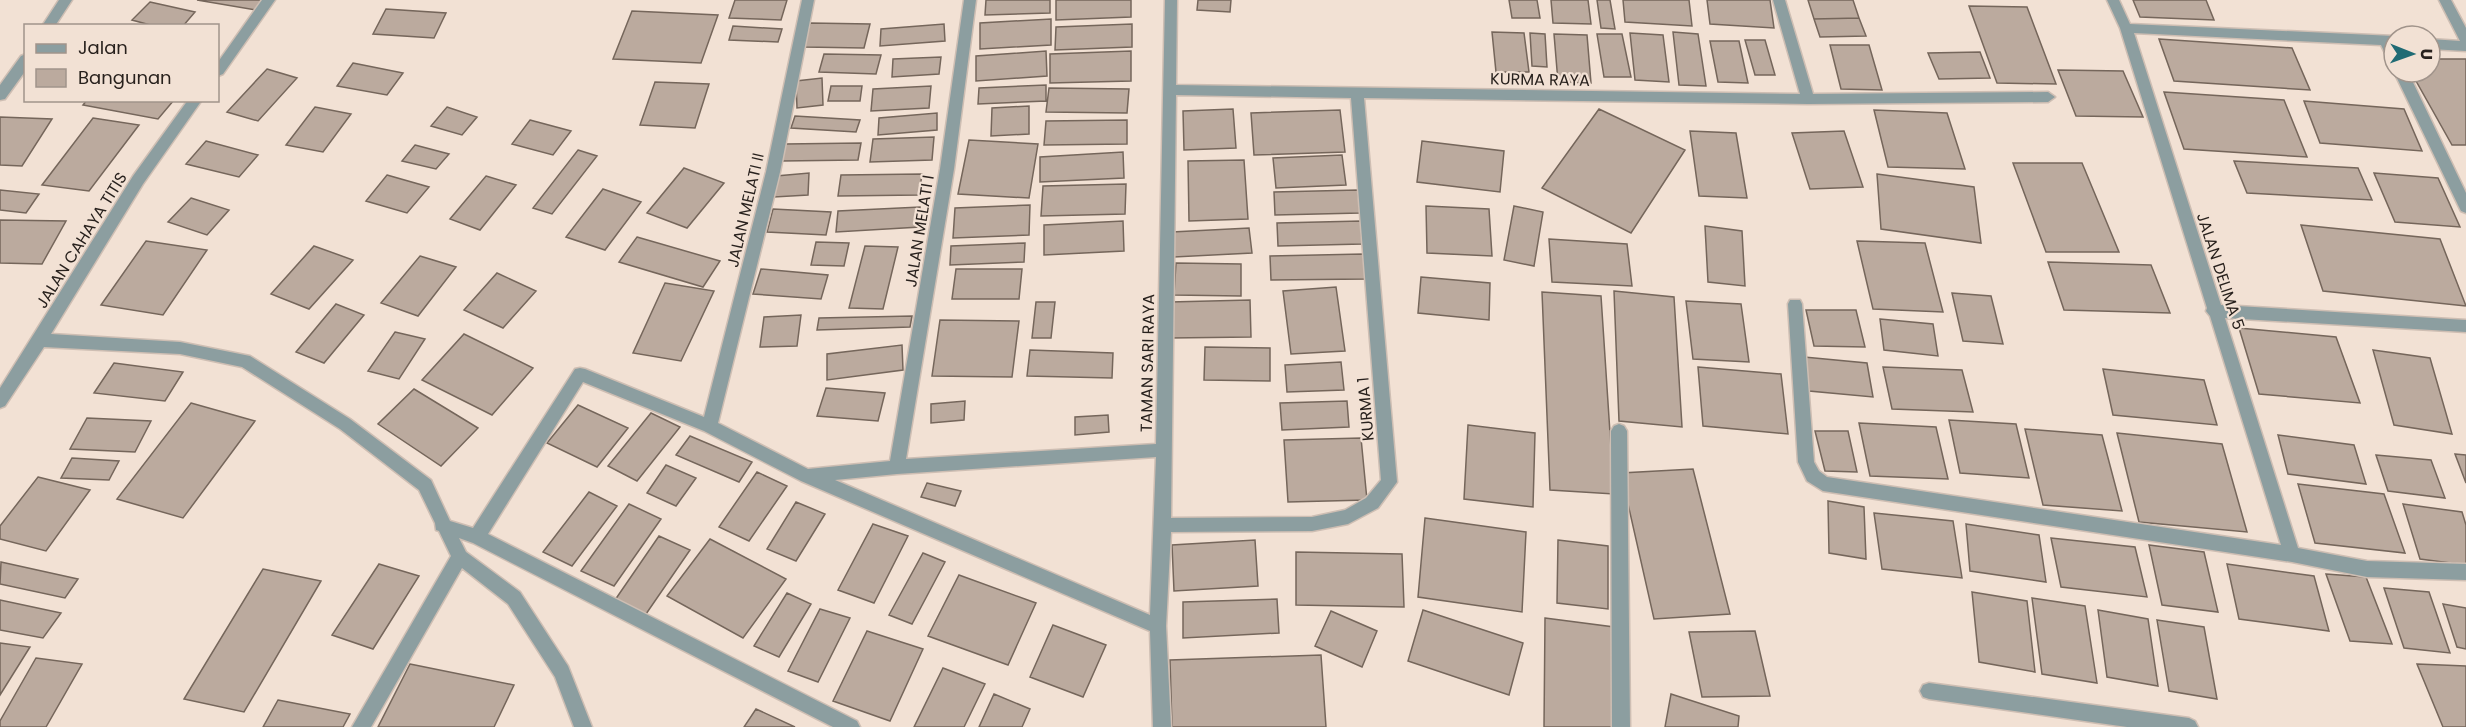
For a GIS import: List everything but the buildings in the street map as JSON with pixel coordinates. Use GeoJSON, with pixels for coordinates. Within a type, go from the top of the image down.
{"type":"FeatureCollection","features":[{"type":"Feature","properties":{"kind":"street"},"geometry":{"type":"LineString","coordinates":[[49,24],[66,0]]}},
{"type":"Feature","properties":{"kind":"street"},"geometry":{"type":"LineString","coordinates":[[219,70],[269,0]]}},
{"type":"Feature","properties":{"kind":"street","name":"JALAN MELATI II"},"geometry":{"type":"LineString","coordinates":[[709,426],[773,172],[808,0]]}},
{"type":"Feature","properties":{"kind":"street","name":"JALAN MELATI I"},"geometry":{"type":"LineString","coordinates":[[897,467],[947,169],[970,0]]}},
{"type":"Feature","properties":{"kind":"street","name":"TAMAN SARI RAYA"},"geometry":{"type":"LineString","coordinates":[[1162,727],[1158,627],[1163,525],[1171,0]]}},
{"type":"Feature","properties":{"kind":"street"},"geometry":{"type":"LineString","coordinates":[[1779,0],[1808,99]]}},
{"type":"Feature","properties":{"kind":"street","name":"JALAN DELIMA 5"},"geometry":{"type":"LineString","coordinates":[[2113,0],[2126,28],[2292,554]]}},
{"type":"Feature","properties":{"kind":"street"},"geometry":{"type":"LineString","coordinates":[[2442,43],[2465,41],[2445,0]]}},
{"type":"Feature","properties":{"kind":"street"},"geometry":{"type":"LineString","coordinates":[[2126,28],[2382,41]]}},
{"type":"Feature","properties":{"kind":"street"},"geometry":{"type":"LineString","coordinates":[[0,95],[24,61]]}},
{"type":"Feature","properties":{"kind":"street"},"geometry":{"type":"LineString","coordinates":[[2407,84],[2466,207]]}},
{"type":"Feature","properties":{"kind":"street","name":"KURMA RAYA"},"geometry":{"type":"LineString","coordinates":[[1169,90],[1808,99],[2048,97]]}},
{"type":"Feature","properties":{"kind":"street","name":"KURMA 1"},"geometry":{"type":"LineString","coordinates":[[1163,525],[1312,524],[1348,517],[1372,503],[1389,482],[1357,93]]}},
{"type":"Feature","properties":{"kind":"street","name":"JALAN CAHAYA TITIS"},"geometry":{"type":"LineString","coordinates":[[0,401],[138,180],[195,102]]}},
{"type":"Feature","properties":{"kind":"street"},"geometry":{"type":"LineString","coordinates":[[1795,304],[1806,462],[1818,482],[2292,554],[2367,569],[2466,572]]}},
{"type":"Feature","properties":{"kind":"street"},"geometry":{"type":"LineString","coordinates":[[2214,311],[2466,326]]}},
{"type":"Feature","properties":{"kind":"street"},"geometry":{"type":"LineString","coordinates":[[40,340],[180,348],[245,362],[345,424],[424,485],[460,557],[514,598],[562,672],[583,727]]}},
{"type":"Feature","properties":{"kind":"street"},"geometry":{"type":"LineString","coordinates":[[477,537],[580,374],[709,426],[807,476],[1158,627]]}},
{"type":"Feature","properties":{"kind":"street"},"geometry":{"type":"LineString","coordinates":[[1619,431],[1621,727]]}},
{"type":"Feature","properties":{"kind":"street"},"geometry":{"type":"LineString","coordinates":[[807,476],[897,467],[1164,450]]}},
{"type":"Feature","properties":{"kind":"street"},"geometry":{"type":"LineString","coordinates":[[442,525],[477,537],[851,727]]}},
{"type":"Feature","properties":{"kind":"street"},"geometry":{"type":"LineString","coordinates":[[361,727],[460,557]]}},
{"type":"Feature","properties":{"kind":"street"},"geometry":{"type":"LineString","coordinates":[[1929,691],[2189,727]]}}]}
